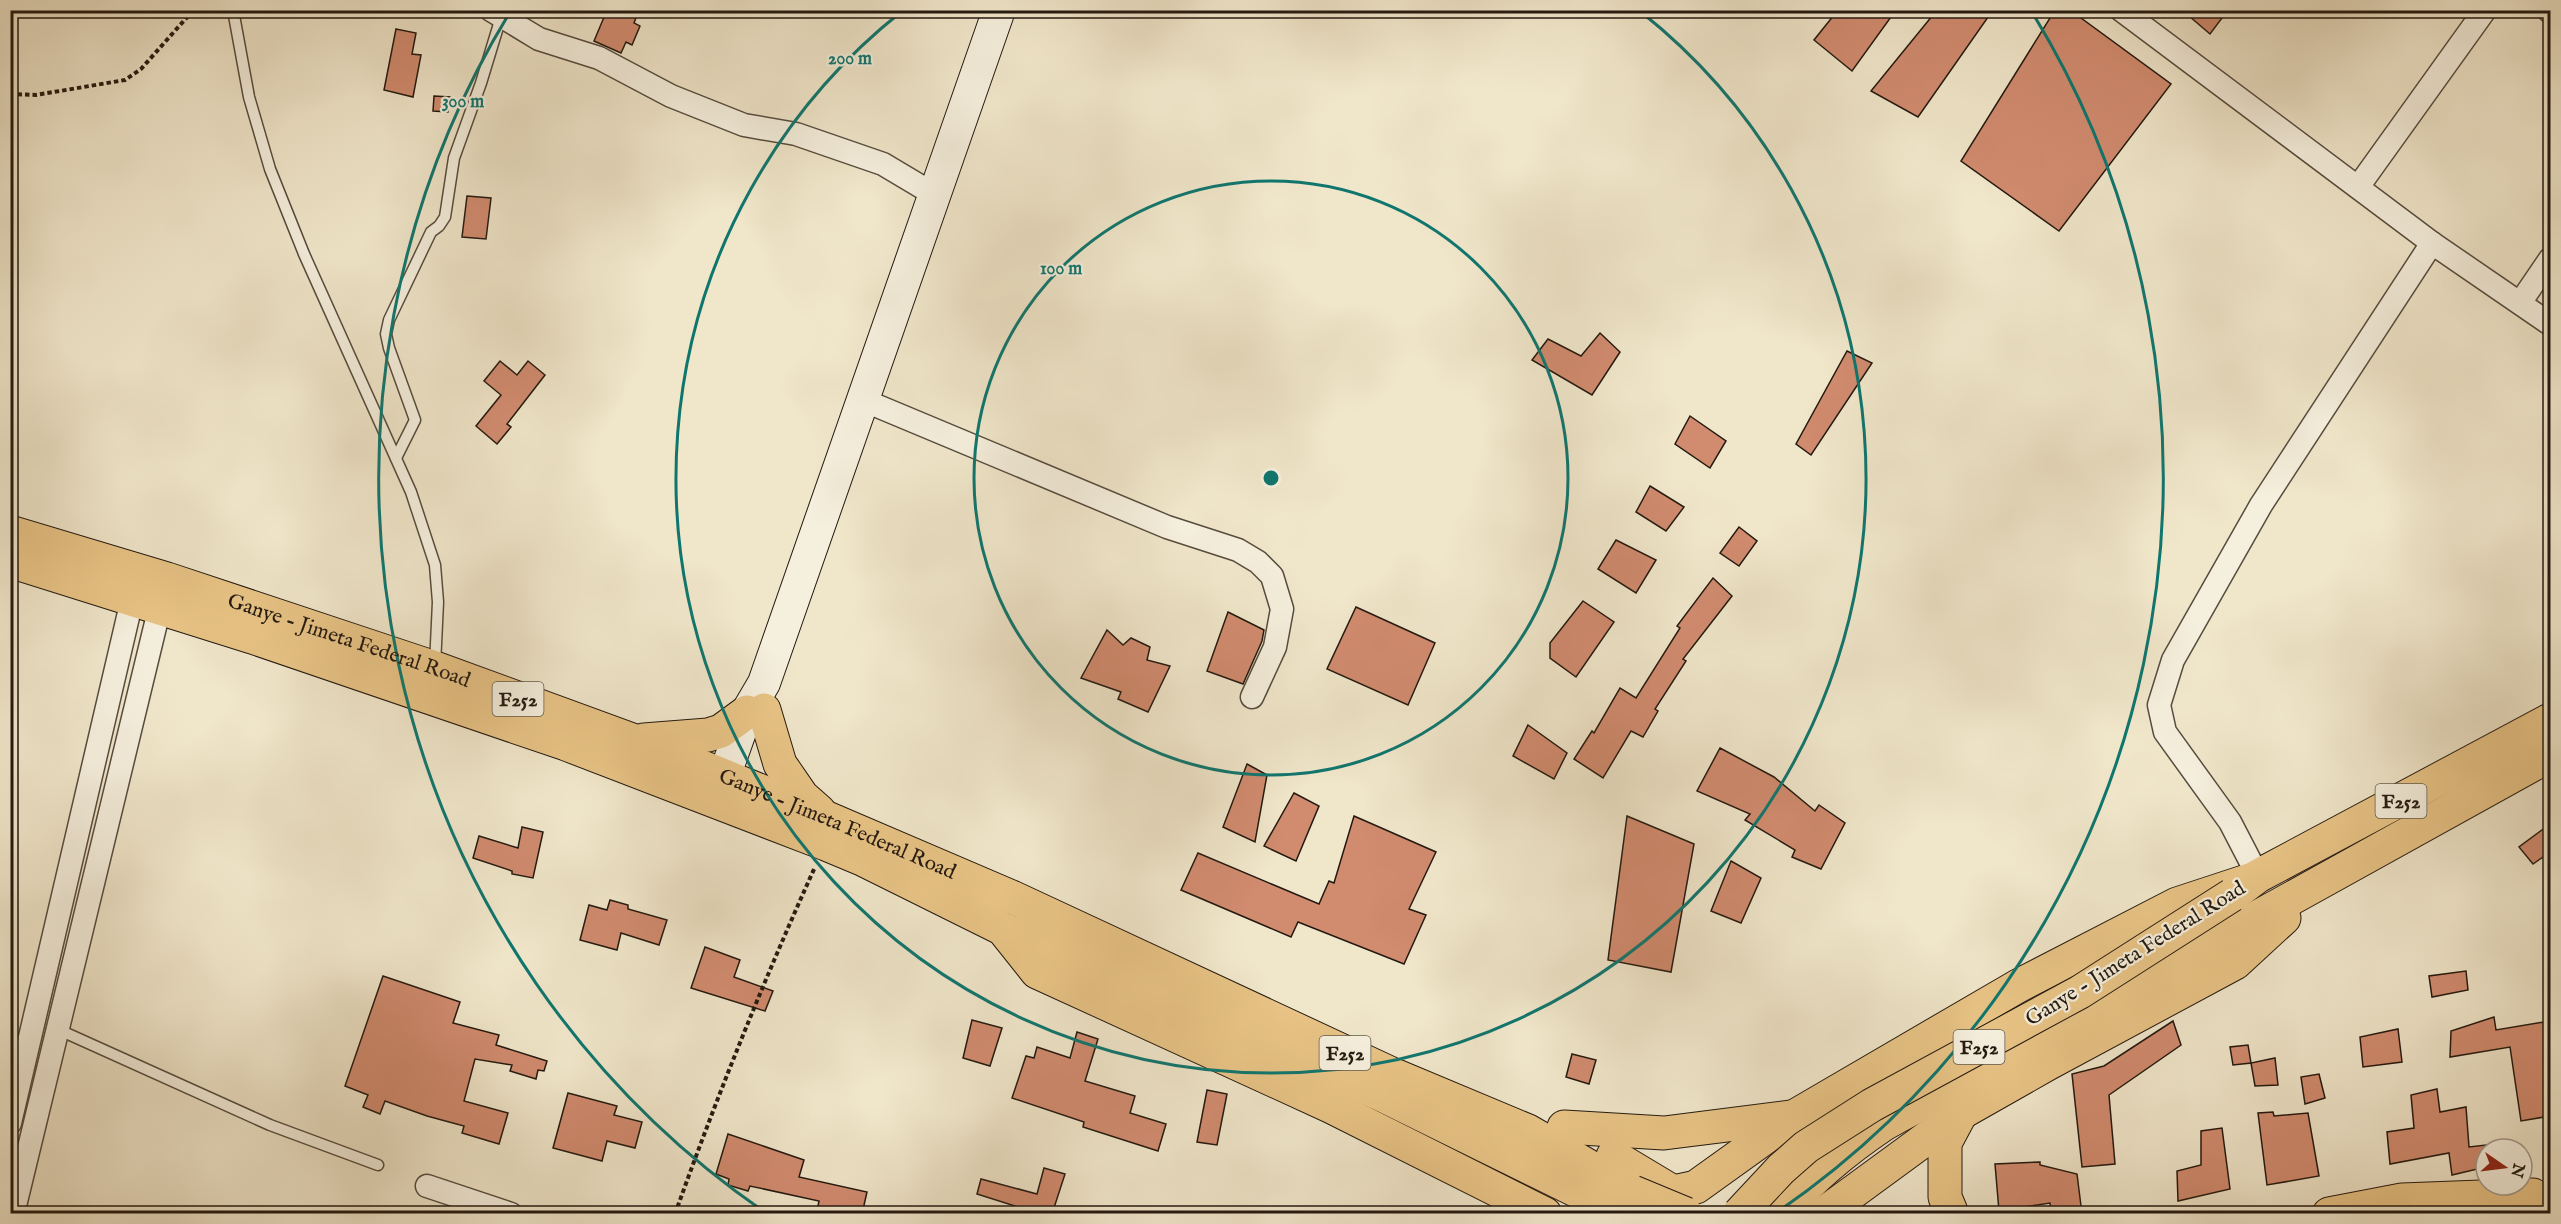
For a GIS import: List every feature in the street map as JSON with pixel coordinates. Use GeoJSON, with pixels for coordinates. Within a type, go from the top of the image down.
{"type":"FeatureCollection","features":[{"type":"Feature","properties":{"kind":"main road"},"geometry":{"type":"LineString","coordinates":[[731,780],[999,10]]}},
{"type":"Feature","properties":{"kind":"main road","name":"Ganye - Jimeta Federal Road"},"geometry":{"type":"LineString","coordinates":[[10,532],[150,589],[252,636],[827,831],[1014,898],[1049,933]]}},
{"type":"Feature","properties":{"kind":"main road","name":"Ganye - Jimeta Federal Road"},"geometry":{"type":"LineString","coordinates":[[10,561],[150,589],[435,668],[634,741],[731,780],[827,831],[862,859],[1003,929],[1049,933],[1528,1131],[1630,1208],[1685,1197]]}},
{"type":"Feature","properties":{"kind":"main road"},"geometry":{"type":"LineString","coordinates":[[634,741],[708,735],[721,731],[758,702]]}},
{"type":"Feature","properties":{"kind":"main road"},"geometry":{"type":"LineString","coordinates":[[758,702],[780,764],[827,831]]}},
{"type":"Feature","properties":{"kind":"main road","name":"Ganye - Jimeta Federal Road"},"geometry":{"type":"LineString","coordinates":[[1739,1214],[1780,1169],[1806,1147],[1872,1105],[2080,992],[2247,884],[2550,720]]}},
{"type":"Feature","properties":{"kind":"main road","name":"Ganye - Jimeta Federal Road"},"geometry":{"type":"LineString","coordinates":[[1779,1214],[1813,1177],[1842,1153],[1884,1124],[2550,755]]}},
{"type":"Feature","properties":{"kind":"main road"},"geometry":{"type":"LineString","coordinates":[[1823,1214],[1961,1113],[2235,963],[2327,878]]}},
{"type":"Feature","properties":{"kind":"main road"},"geometry":{"type":"LineString","coordinates":[[1685,1197],[1795,1116],[2028,980],[2177,904],[2247,884]]}},
{"type":"Feature","properties":{"kind":"main road"},"geometry":{"type":"LineString","coordinates":[[1014,898],[1077,913],[1564,1127],[1685,1197],[1745,1199],[1760,1214]]}},
{"type":"Feature","properties":{"kind":"main road"},"geometry":{"type":"LineString","coordinates":[[1003,929],[1037,972],[1332,1107],[1530,1210]]}},
{"type":"Feature","properties":{"kind":"main road"},"geometry":{"type":"LineString","coordinates":[[1952,1214],[1945,1197],[1945,1143],[1961,1113]]}},
{"type":"Feature","properties":{"kind":"main road"},"geometry":{"type":"LineString","coordinates":[[1564,1127],[1664,1133],[1795,1116]]}},
{"type":"Feature","properties":{"kind":"main road"},"geometry":{"type":"LineString","coordinates":[[2452,1212],[2541,1193]]}},
{"type":"Feature","properties":{"kind":"main road"},"geometry":{"type":"LineString","coordinates":[[2329,1214],[2402,1200],[2541,1193]]}},
{"type":"Feature","properties":{"kind":"street"},"geometry":{"type":"LineString","coordinates":[[2121,10],[2432,243],[2550,324]]}},
{"type":"Feature","properties":{"kind":"street"},"geometry":{"type":"LineString","coordinates":[[2358,187],[2485,10]]}},
{"type":"Feature","properties":{"kind":"street"},"geometry":{"type":"LineString","coordinates":[[498,13],[539,39],[599,58],[671,96],[744,125],[796,134],[883,164],[935,195]]}},
{"type":"Feature","properties":{"kind":"street"},"geometry":{"type":"LineString","coordinates":[[2247,884],[2230,822],[2165,732],[2159,705],[2173,660],[2260,505],[2432,243]]}},
{"type":"Feature","properties":{"kind":"street"},"geometry":{"type":"LineString","coordinates":[[2520,303],[2550,259]]}},
{"type":"Feature","properties":{"kind":"street"},"geometry":{"type":"LineString","coordinates":[[863,400],[1167,527],[1238,550],[1258,562],[1272,576],[1282,609],[1275,646],[1252,697]]}},
{"type":"Feature","properties":{"kind":"street"},"geometry":{"type":"LineString","coordinates":[[13,1214],[57,1029],[150,589]]}},
{"type":"Feature","properties":{"kind":"street"},"geometry":{"type":"LineString","coordinates":[[10,1123],[150,589]]}},
{"type":"Feature","properties":{"kind":"street"},"geometry":{"type":"LineString","coordinates":[[427,1186],[511,1214]]}},
{"type":"Feature","properties":{"kind":"lane"},"geometry":{"type":"LineString","coordinates":[[233,10],[249,97],[270,169],[304,254],[411,492],[435,565],[438,602],[435,668]]}},
{"type":"Feature","properties":{"kind":"lane"},"geometry":{"type":"LineString","coordinates":[[396,458],[415,420],[389,348],[386,334],[389,320],[431,232],[445,217],[454,158],[481,84],[498,13]]}},
{"type":"Feature","properties":{"kind":"lane"},"geometry":{"type":"LineString","coordinates":[[57,1029],[270,1125],[378,1165]]}},
{"type":"Feature","properties":{"kind":"path"},"geometry":{"type":"LineString","coordinates":[[10,94],[36,95],[125,80],[141,69],[196,10]]}},
{"type":"Feature","properties":{"kind":"path"},"geometry":{"type":"LineString","coordinates":[[675,1214],[704,1132],[827,831]]}},
{"type":"Feature","properties":{"kind":"building"},"geometry":{"type":"Polygon","coordinates":[[[607,10],[639,10],[634,23],[640,26],[632,45],[626,42],[621,53],[594,41],[607,10]]]}},
{"type":"Feature","properties":{"kind":"building"},"geometry":{"type":"Polygon","coordinates":[[[1838,10],[1896,10],[1852,71],[1814,40],[1838,10]]]}},
{"type":"Feature","properties":{"kind":"building"},"geometry":{"type":"Polygon","coordinates":[[[1937,10],[1993,10],[1918,117],[1871,91],[1937,10]]]}},
{"type":"Feature","properties":{"kind":"building"},"geometry":{"type":"Polygon","coordinates":[[[2055,10],[2070,10],[2171,84],[2059,231],[1961,161],[2055,10]]]}},
{"type":"Feature","properties":{"kind":"building"},"geometry":{"type":"Polygon","coordinates":[[[2182,10],[2228,10],[2210,34],[2182,10]]]}},
{"type":"Feature","properties":{"kind":"building"},"geometry":{"type":"Polygon","coordinates":[[[396,29],[416,33],[412,54],[421,55],[413,97],[384,90],[396,29]]]}},
{"type":"Feature","properties":{"kind":"building"},"geometry":{"type":"Polygon","coordinates":[[[434,96],[450,97],[448,112],[433,111],[434,96]]]}},
{"type":"Feature","properties":{"kind":"building"},"geometry":{"type":"Polygon","coordinates":[[[467,196],[491,198],[486,239],[462,237],[467,196]]]}},
{"type":"Feature","properties":{"kind":"building"},"geometry":{"type":"Polygon","coordinates":[[[1600,333],[1620,352],[1592,395],[1532,360],[1548,339],[1581,356],[1600,333]]]}},
{"type":"Feature","properties":{"kind":"building"},"geometry":{"type":"Polygon","coordinates":[[[1847,351],[1872,363],[1811,455],[1796,444],[1847,351]]]}},
{"type":"Feature","properties":{"kind":"building"},"geometry":{"type":"Polygon","coordinates":[[[500,361],[517,375],[528,361],[545,375],[507,424],[511,427],[497,444],[476,426],[501,395],[484,381],[500,361]]]}},
{"type":"Feature","properties":{"kind":"building"},"geometry":{"type":"Polygon","coordinates":[[[1690,416],[1726,441],[1710,468],[1675,444],[1690,416]]]}},
{"type":"Feature","properties":{"kind":"building"},"geometry":{"type":"Polygon","coordinates":[[[1650,486],[1684,507],[1666,531],[1636,512],[1650,486]]]}},
{"type":"Feature","properties":{"kind":"building"},"geometry":{"type":"Polygon","coordinates":[[[1739,527],[1757,541],[1739,566],[1720,553],[1739,527]]]}},
{"type":"Feature","properties":{"kind":"building"},"geometry":{"type":"Polygon","coordinates":[[[1616,540],[1656,560],[1636,593],[1598,569],[1616,540]]]}},
{"type":"Feature","properties":{"kind":"building"},"geometry":{"type":"Polygon","coordinates":[[[1713,578],[1732,596],[1683,659],[1686,661],[1655,709],[1658,711],[1643,737],[1631,731],[1603,778],[1574,759],[1592,731],[1594,733],[1620,688],[1636,698],[1680,628],[1677,626],[1713,578]]]}},
{"type":"Feature","properties":{"kind":"building"},"geometry":{"type":"Polygon","coordinates":[[[1583,601],[1614,622],[1576,677],[1550,658],[1550,643],[1583,601]]]}},
{"type":"Feature","properties":{"kind":"building"},"geometry":{"type":"Polygon","coordinates":[[[1356,607],[1435,643],[1408,705],[1327,669],[1356,607]]]}},
{"type":"Feature","properties":{"kind":"building"},"geometry":{"type":"Polygon","coordinates":[[[1228,612],[1264,630],[1262,641],[1243,684],[1207,671],[1228,612]]]}},
{"type":"Feature","properties":{"kind":"building"},"geometry":{"type":"Polygon","coordinates":[[[1107,630],[1123,645],[1131,638],[1150,647],[1147,660],[1170,666],[1148,712],[1118,699],[1121,692],[1081,678],[1107,630]]]}},
{"type":"Feature","properties":{"kind":"building"},"geometry":{"type":"Polygon","coordinates":[[[1528,725],[1567,753],[1554,779],[1513,756],[1528,725]]]}},
{"type":"Feature","properties":{"kind":"building"},"geometry":{"type":"Polygon","coordinates":[[[1720,748],[1774,777],[1815,811],[1819,805],[1845,823],[1821,869],[1792,857],[1795,850],[1745,820],[1750,814],[1697,791],[1720,748]]]}},
{"type":"Feature","properties":{"kind":"building"},"geometry":{"type":"Polygon","coordinates":[[[1247,764],[1267,775],[1255,842],[1223,827],[1247,764]]]}},
{"type":"Feature","properties":{"kind":"building"},"geometry":{"type":"Polygon","coordinates":[[[1294,793],[1319,806],[1296,861],[1264,846],[1294,793]]]}},
{"type":"Feature","properties":{"kind":"building"},"geometry":{"type":"Polygon","coordinates":[[[1354,816],[1436,852],[1409,909],[1426,915],[1404,964],[1298,922],[1291,937],[1181,890],[1198,853],[1319,904],[1329,881],[1334,883],[1354,816]]]}},
{"type":"Feature","properties":{"kind":"building"},"geometry":{"type":"Polygon","coordinates":[[[1627,816],[1694,844],[1671,972],[1608,960],[1627,816]]]}},
{"type":"Feature","properties":{"kind":"building"},"geometry":{"type":"Polygon","coordinates":[[[2550,824],[2550,852],[2533,864],[2519,847],[2550,824]]]}},
{"type":"Feature","properties":{"kind":"building"},"geometry":{"type":"Polygon","coordinates":[[[522,827],[543,832],[533,878],[512,874],[512,871],[473,858],[479,836],[518,848],[522,827]]]}},
{"type":"Feature","properties":{"kind":"building"},"geometry":{"type":"Polygon","coordinates":[[[1731,861],[1761,878],[1741,923],[1711,911],[1731,861]]]}},
{"type":"Feature","properties":{"kind":"building"},"geometry":{"type":"Polygon","coordinates":[[[610,900],[628,905],[628,909],[667,920],[659,945],[621,933],[617,950],[580,940],[589,905],[607,910],[610,900]]]}},
{"type":"Feature","properties":{"kind":"building"},"geometry":{"type":"Polygon","coordinates":[[[705,947],[740,960],[734,977],[773,991],[765,1011],[691,988],[705,947]]]}},
{"type":"Feature","properties":{"kind":"building"},"geometry":{"type":"Polygon","coordinates":[[[2466,971],[2468,990],[2432,997],[2429,976],[2466,971]]]}},
{"type":"Feature","properties":{"kind":"building"},"geometry":{"type":"Polygon","coordinates":[[[383,976],[460,1002],[453,1023],[499,1035],[496,1045],[547,1061],[544,1071],[538,1070],[536,1079],[510,1071],[512,1065],[475,1059],[464,1101],[508,1113],[499,1144],[462,1133],[464,1126],[385,1101],[380,1114],[363,1107],[368,1095],[345,1086],[383,976]]]}},
{"type":"Feature","properties":{"kind":"building"},"geometry":{"type":"Polygon","coordinates":[[[2494,1017],[2496,1030],[2550,1021],[2550,1116],[2521,1121],[2510,1047],[2450,1057],[2451,1031],[2494,1017]]]}},
{"type":"Feature","properties":{"kind":"building"},"geometry":{"type":"Polygon","coordinates":[[[972,1020],[1002,1028],[990,1066],[963,1058],[972,1020]]]}},
{"type":"Feature","properties":{"kind":"building"},"geometry":{"type":"Polygon","coordinates":[[[2173,1021],[2181,1045],[2109,1095],[2115,1164],[2082,1167],[2072,1074],[2104,1066],[2173,1021]]]}},
{"type":"Feature","properties":{"kind":"building"},"geometry":{"type":"Polygon","coordinates":[[[2398,1029],[2402,1062],[2363,1067],[2360,1037],[2398,1029]]]}},
{"type":"Feature","properties":{"kind":"building"},"geometry":{"type":"Polygon","coordinates":[[[1077,1032],[1098,1039],[1085,1081],[1135,1096],[1130,1113],[1166,1124],[1158,1151],[1083,1127],[1084,1122],[1012,1098],[1026,1056],[1034,1058],[1037,1047],[1070,1058],[1077,1032]]]}},
{"type":"Feature","properties":{"kind":"building"},"geometry":{"type":"Polygon","coordinates":[[[2248,1045],[2251,1063],[2233,1065],[2230,1047],[2248,1045]]]}},
{"type":"Feature","properties":{"kind":"building"},"geometry":{"type":"Polygon","coordinates":[[[1572,1054],[1596,1060],[1589,1084],[1566,1077],[1572,1054]]]}},
{"type":"Feature","properties":{"kind":"building"},"geometry":{"type":"Polygon","coordinates":[[[2275,1058],[2278,1085],[2255,1086],[2251,1063],[2275,1058]]]}},
{"type":"Feature","properties":{"kind":"building"},"geometry":{"type":"Polygon","coordinates":[[[2319,1074],[2325,1098],[2305,1104],[2301,1077],[2319,1074]]]}},
{"type":"Feature","properties":{"kind":"building"},"geometry":{"type":"Polygon","coordinates":[[[2437,1089],[2440,1112],[2466,1107],[2469,1147],[2474,1146],[2474,1170],[2452,1175],[2449,1153],[2390,1164],[2387,1132],[2414,1128],[2411,1095],[2437,1089]]]}},
{"type":"Feature","properties":{"kind":"building"},"geometry":{"type":"Polygon","coordinates":[[[1207,1090],[1227,1094],[1217,1145],[1197,1142],[1207,1090]]]}},
{"type":"Feature","properties":{"kind":"building"},"geometry":{"type":"Polygon","coordinates":[[[568,1093],[617,1106],[614,1115],[642,1122],[635,1148],[607,1141],[602,1161],[553,1148],[568,1093]]]}},
{"type":"Feature","properties":{"kind":"building"},"geometry":{"type":"Polygon","coordinates":[[[2273,1112],[2274,1116],[2308,1113],[2319,1176],[2267,1185],[2258,1113],[2273,1112]]]}},
{"type":"Feature","properties":{"kind":"building"},"geometry":{"type":"Polygon","coordinates":[[[2222,1128],[2230,1189],[2178,1201],[2177,1171],[2201,1165],[2201,1131],[2222,1128]]]}},
{"type":"Feature","properties":{"kind":"building"},"geometry":{"type":"Polygon","coordinates":[[[728,1134],[804,1160],[799,1177],[867,1192],[862,1214],[828,1214],[817,1211],[819,1201],[750,1186],[748,1191],[728,1185],[729,1179],[716,1174],[728,1134]]]}},
{"type":"Feature","properties":{"kind":"building"},"geometry":{"type":"Polygon","coordinates":[[[2040,1162],[2040,1165],[2077,1174],[2082,1214],[2051,1214],[2050,1203],[1999,1211],[1995,1164],[2040,1162]]]}},
{"type":"Feature","properties":{"kind":"building"},"geometry":{"type":"Polygon","coordinates":[[[1044,1168],[1065,1174],[1052,1214],[1013,1214],[1015,1206],[977,1194],[981,1179],[1037,1194],[1044,1168]]]}}]}
